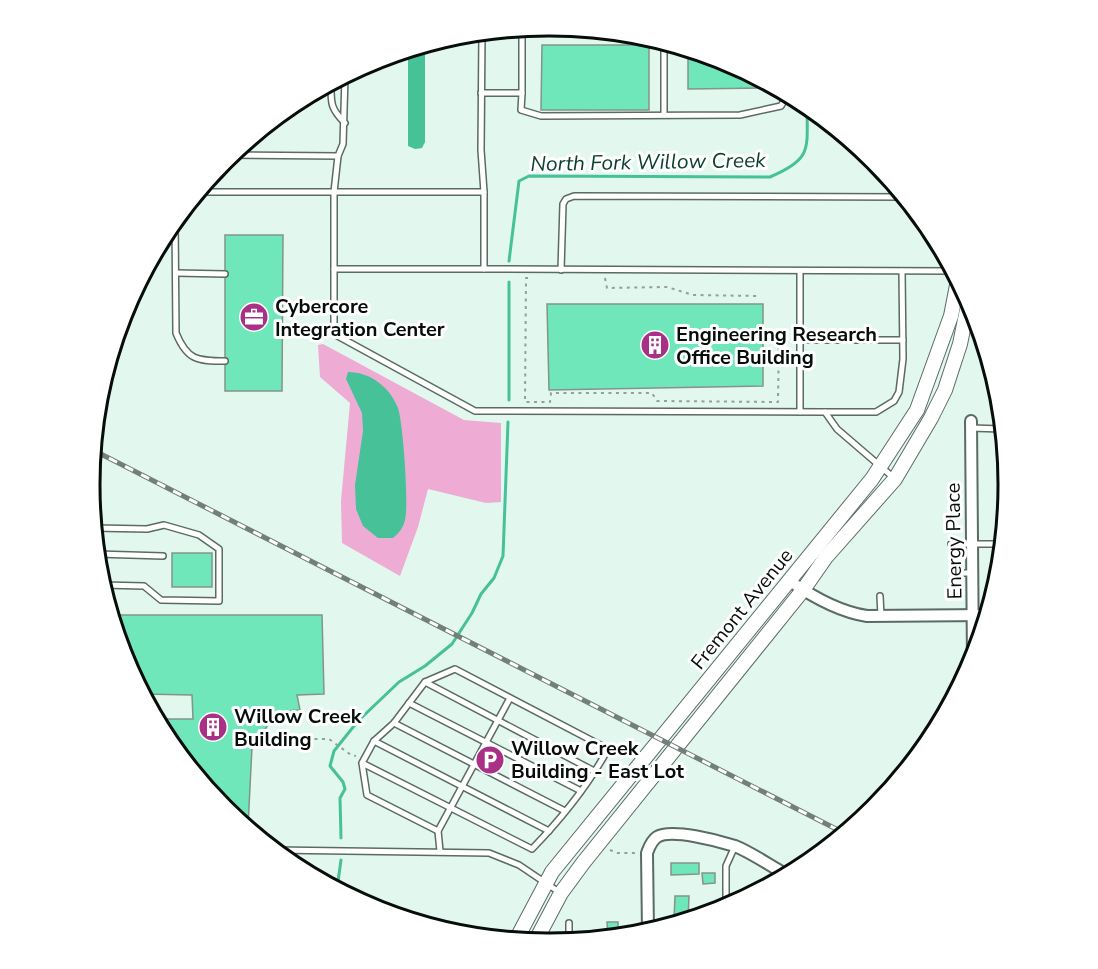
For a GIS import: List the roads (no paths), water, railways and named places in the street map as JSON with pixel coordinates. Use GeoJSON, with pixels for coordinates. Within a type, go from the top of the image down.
{"type":"FeatureCollection","features":[{"type":"Feature","properties":{"kind":"street","name":"Fremont Avenue"},"geometry":{"type":"LineString","coordinates":[[520,932],[552,872],[880,467],[917,410],[951,316],[955,295]]}},
{"type":"Feature","properties":{"kind":"street","name":"Fremont Avenue"},"geometry":{"type":"LineString","coordinates":[[540,933],[561,893],[803,590],[826,557],[895,479],[945,390],[960,344],[965,318]]}},
{"type":"Feature","properties":{"kind":"street","name":"Energy Place"},"geometry":{"type":"LineString","coordinates":[[971,425],[972,633]]}},
{"type":"Feature","properties":{"kind":"street"},"geometry":{"type":"LineString","coordinates":[[790,580],[803,590],[850,614],[978,615]]}},
{"type":"Feature","properties":{"kind":"street"},"geometry":{"type":"LineString","coordinates":[[648,922],[647,853],[657,837],[668,834],[690,836],[735,846],[778,870]]}},
{"type":"Feature","properties":{"kind":"lane"},"geometry":{"type":"LineString","coordinates":[[522,37],[521,110],[541,116],[740,115],[781,106],[783,102]]}},
{"type":"Feature","properties":{"kind":"lane"},"geometry":{"type":"LineString","coordinates":[[482,41],[481,150],[484,192],[484,269]]}},
{"type":"Feature","properties":{"kind":"lane"},"geometry":{"type":"LineString","coordinates":[[664,51],[664,115]]}},
{"type":"Feature","properties":{"kind":"lane"},"geometry":{"type":"LineString","coordinates":[[345,85],[343,144],[338,156],[334,192],[334,334],[475,411],[876,412],[894,401],[902,379],[902,270]]}},
{"type":"Feature","properties":{"kind":"lane"},"geometry":{"type":"LineString","coordinates":[[331,93],[334,112],[345,123]]}},
{"type":"Feature","properties":{"kind":"lane"},"geometry":{"type":"LineString","coordinates":[[482,93],[522,93]]}},
{"type":"Feature","properties":{"kind":"lane"},"geometry":{"type":"LineString","coordinates":[[244,155],[338,156]]}},
{"type":"Feature","properties":{"kind":"lane"},"geometry":{"type":"LineString","coordinates":[[209,192],[484,192]]}},
{"type":"Feature","properties":{"kind":"lane"},"geometry":{"type":"LineString","coordinates":[[561,270],[563,204],[566,199],[574,196],[893,197]]}},
{"type":"Feature","properties":{"kind":"lane"},"geometry":{"type":"LineString","coordinates":[[176,235],[176,333],[191,357],[204,361],[225,361]]}},
{"type":"Feature","properties":{"kind":"lane"},"geometry":{"type":"LineString","coordinates":[[334,269],[943,271]]}},
{"type":"Feature","properties":{"kind":"lane"},"geometry":{"type":"LineString","coordinates":[[800,270],[800,412]]}},
{"type":"Feature","properties":{"kind":"lane"},"geometry":{"type":"LineString","coordinates":[[176,273],[225,274]]}},
{"type":"Feature","properties":{"kind":"lane"},"geometry":{"type":"LineString","coordinates":[[800,340],[903,340]]}},
{"type":"Feature","properties":{"kind":"lane"},"geometry":{"type":"LineString","coordinates":[[825,412],[837,429],[895,479]]}},
{"type":"Feature","properties":{"kind":"lane"},"geometry":{"type":"LineString","coordinates":[[971,425],[994,428]]}},
{"type":"Feature","properties":{"kind":"lane"},"geometry":{"type":"LineString","coordinates":[[102,528],[147,529],[164,525],[199,535],[219,549],[219,601],[161,600],[144,586],[112,585]]}},
{"type":"Feature","properties":{"kind":"lane"},"geometry":{"type":"LineString","coordinates":[[951,544],[994,544]]}},
{"type":"Feature","properties":{"kind":"lane"},"geometry":{"type":"LineString","coordinates":[[106,554],[163,556]]}},
{"type":"Feature","properties":{"kind":"lane"},"geometry":{"type":"LineString","coordinates":[[955,573],[972,573]]}},
{"type":"Feature","properties":{"kind":"lane"},"geometry":{"type":"LineString","coordinates":[[880,596],[881,616]]}},
{"type":"Feature","properties":{"kind":"lane"},"geometry":{"type":"LineString","coordinates":[[362,764],[532,849],[596,772],[608,749],[454,669],[425,682],[394,723],[374,741],[362,764],[367,795],[438,831]]}},
{"type":"Feature","properties":{"kind":"lane"},"geometry":{"type":"LineString","coordinates":[[425,682],[596,772]]}},
{"type":"Feature","properties":{"kind":"lane"},"geometry":{"type":"LineString","coordinates":[[440,852],[438,831],[510,698]]}},
{"type":"Feature","properties":{"kind":"lane"},"geometry":{"type":"LineString","coordinates":[[409,703],[581,791]]}},
{"type":"Feature","properties":{"kind":"lane"},"geometry":{"type":"LineString","coordinates":[[394,723],[565,811]]}},
{"type":"Feature","properties":{"kind":"lane"},"geometry":{"type":"LineString","coordinates":[[374,741],[549,831]]}},
{"type":"Feature","properties":{"kind":"lane"},"geometry":{"type":"LineString","coordinates":[[726,897],[726,866],[735,846]]}},
{"type":"Feature","properties":{"kind":"lane"},"geometry":{"type":"LineString","coordinates":[[290,850],[489,853],[519,865],[561,893]]}},
{"type":"Feature","properties":{"kind":"lane"},"geometry":{"type":"LineString","coordinates":[[568,923],[568,932]]}},
{"type":"Feature","properties":{"kind":"waterway","name":"North Fork Willow Creek"},"geometry":{"type":"LineString","coordinates":[[509,261],[519,181],[529,176],[770,177],[784,171],[801,158],[807,143],[807,118]]}},
{"type":"Feature","properties":{"kind":"waterway","name":"North Fork Willow Creek"},"geometry":{"type":"LineString","coordinates":[[509,282],[509,400]]}},
{"type":"Feature","properties":{"kind":"waterway","name":"North Fork Willow Creek"},"geometry":{"type":"LineString","coordinates":[[341,838],[340,798],[345,789],[343,782],[330,766],[334,751],[358,721],[399,682],[425,666],[452,644],[481,594],[494,578],[503,556],[508,422]]}},
{"type":"Feature","properties":{"kind":"waterway","name":"North Fork Willow Creek"},"geometry":{"type":"LineString","coordinates":[[338,880],[341,860]]}},
{"type":"Feature","properties":{"kind":"railway"},"geometry":{"type":"LineString","coordinates":[[101,454],[836,829]]}},
{"type":"Feature","properties":{"kind":"place","name":"Cybercore Integration Center"},"geometry":{"type":"Point","coordinates":[254,317]}},
{"type":"Feature","properties":{"kind":"place","name":"Engineering Research Office Building"},"geometry":{"type":"Point","coordinates":[655,345]}},
{"type":"Feature","properties":{"kind":"place","name":"Willow Creek Building"},"geometry":{"type":"Point","coordinates":[213,727]}},
{"type":"Feature","properties":{"kind":"place","name":"Willow Creek Building - East Lot"},"geometry":{"type":"Point","coordinates":[490,760]}}]}
